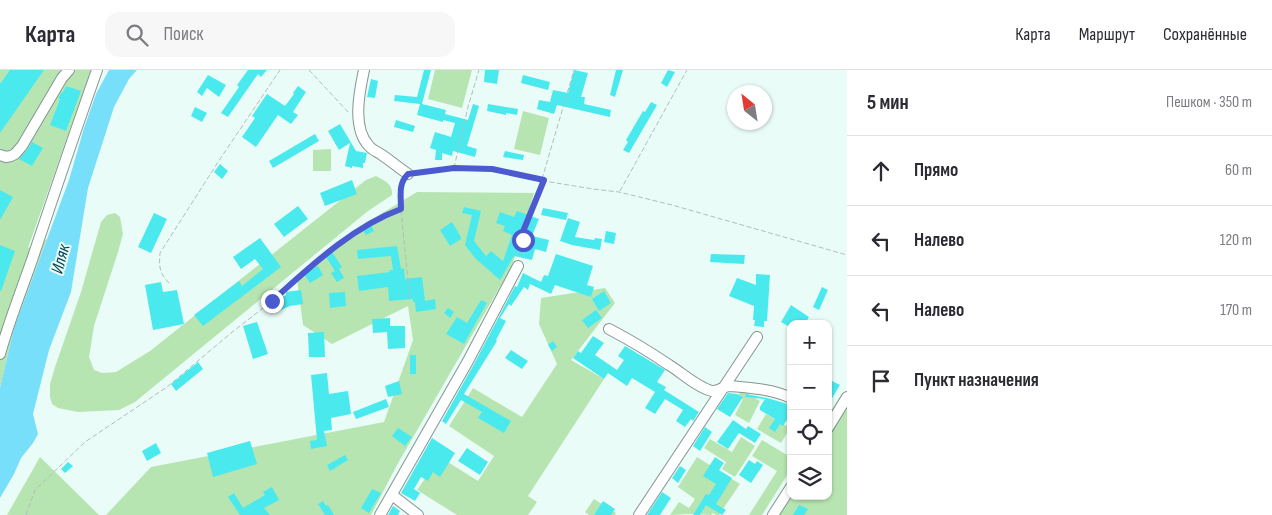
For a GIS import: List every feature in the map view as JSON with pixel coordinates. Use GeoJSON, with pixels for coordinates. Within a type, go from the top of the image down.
{"type":"FeatureCollection","features":[{"type":"Feature","properties":{"kind":"street"},"geometry":{"type":"LineString","coordinates":[[0,155],[15,154],[62,78],[69,70]]}},
{"type":"Feature","properties":{"kind":"street"},"geometry":{"type":"LineString","coordinates":[[0,354],[96,70]]}},
{"type":"Feature","properties":{"kind":"street"},"geometry":{"type":"LineString","coordinates":[[364,70],[360,86],[358,122],[360,133],[371,148],[408,174]]}},
{"type":"Feature","properties":{"kind":"street"},"geometry":{"type":"LineString","coordinates":[[380,515],[468,361],[518,266]]}},
{"type":"Feature","properties":{"kind":"street"},"geometry":{"type":"LineString","coordinates":[[609,329],[654,355],[699,385],[712,391],[725,386],[774,391],[787,396]]}},
{"type":"Feature","properties":{"kind":"street"},"geometry":{"type":"LineString","coordinates":[[639,515],[757,337]]}},
{"type":"Feature","properties":{"kind":"street"},"geometry":{"type":"LineString","coordinates":[[832,421],[843,411],[847,397]]}},
{"type":"Feature","properties":{"kind":"street"},"geometry":{"type":"LineString","coordinates":[[773,515],[787,493]]}},
{"type":"Feature","properties":{"kind":"street"},"geometry":{"type":"LineString","coordinates":[[392,495],[418,515]]}},
{"type":"Feature","properties":{"kind":"path"},"geometry":{"type":"LineString","coordinates":[[169,283],[161,275],[159,265],[160,253],[280,70]]}},
{"type":"Feature","properties":{"kind":"path"},"geometry":{"type":"LineString","coordinates":[[309,70],[358,122]]}},
{"type":"Feature","properties":{"kind":"path"},"geometry":{"type":"LineString","coordinates":[[454,168],[468,107],[479,70]]}},
{"type":"Feature","properties":{"kind":"path"},"geometry":{"type":"LineString","coordinates":[[518,266],[523,240],[522,234],[543,180],[574,70]]}},
{"type":"Feature","properties":{"kind":"path"},"geometry":{"type":"LineString","coordinates":[[619,192],[687,70]]}},
{"type":"Feature","properties":{"kind":"path"},"geometry":{"type":"LineString","coordinates":[[410,300],[401,209],[401,184],[408,174],[454,168],[492,169],[543,180],[619,192],[672,205],[847,255]]}},
{"type":"Feature","properties":{"kind":"path"},"geometry":{"type":"LineString","coordinates":[[26,515],[35,490],[85,442],[166,387],[272,301],[326,254],[381,217],[401,209]]}},
{"type":"Feature","properties":{"kind":"green space"},"geometry":{"type":"Polygon","coordinates":[[[0,70],[91,70],[28,248],[47,239],[14,328],[0,388],[0,70]]]}},
{"type":"Feature","properties":{"kind":"green space"},"geometry":{"type":"Polygon","coordinates":[[[435,70],[472,70],[462,108],[428,99],[435,70]]]}},
{"type":"Feature","properties":{"kind":"green space"},"geometry":{"type":"Polygon","coordinates":[[[523,111],[549,118],[540,155],[514,149],[523,111]]]}},
{"type":"Feature","properties":{"kind":"green space"},"geometry":{"type":"Polygon","coordinates":[[[331,149],[331,171],[313,171],[313,150],[331,149]]]}},
{"type":"Feature","properties":{"kind":"green space"},"geometry":{"type":"Polygon","coordinates":[[[376,176],[390,185],[392,195],[368,211],[135,402],[119,410],[78,412],[58,408],[52,404],[50,384],[81,292],[101,222],[107,215],[115,213],[120,217],[123,234],[94,326],[89,357],[94,370],[102,373],[116,372],[150,351],[366,180],[376,176]]]}},
{"type":"Feature","properties":{"kind":"green space"},"geometry":{"type":"Polygon","coordinates":[[[417,192],[534,193],[512,266],[397,465],[371,515],[106,515],[151,467],[384,422],[413,340],[408,306],[332,344],[303,325],[297,279],[364,224],[417,192]]]}},
{"type":"Feature","properties":{"kind":"green space"},"geometry":{"type":"Polygon","coordinates":[[[605,288],[615,303],[571,360],[604,379],[528,496],[537,502],[528,515],[457,515],[417,490],[440,457],[478,481],[494,456],[449,426],[473,388],[522,417],[557,364],[539,324],[541,298],[605,288]]]}},
{"type":"Feature","properties":{"kind":"green space"},"geometry":{"type":"Polygon","coordinates":[[[741,390],[760,401],[749,423],[735,415],[743,399],[738,396],[741,390]]]}},
{"type":"Feature","properties":{"kind":"green space"},"geometry":{"type":"Polygon","coordinates":[[[847,401],[847,515],[779,515],[788,500],[832,500],[832,425],[847,401]]]}},
{"type":"Feature","properties":{"kind":"green space"},"geometry":{"type":"Polygon","coordinates":[[[766,414],[787,426],[787,433],[781,443],[757,429],[766,414]]]}},
{"type":"Feature","properties":{"kind":"green space"},"geometry":{"type":"Polygon","coordinates":[[[741,437],[755,446],[735,477],[722,469],[726,462],[704,448],[710,439],[732,452],[741,437]]]}},
{"type":"Feature","properties":{"kind":"green space"},"geometry":{"type":"Polygon","coordinates":[[[762,440],[787,455],[787,475],[762,515],[749,515],[777,471],[752,456],[762,440]]]}},
{"type":"Feature","properties":{"kind":"green space"},"geometry":{"type":"Polygon","coordinates":[[[40,457],[99,515],[7,515],[40,457]]]}},
{"type":"Feature","properties":{"kind":"green space"},"geometry":{"type":"Polygon","coordinates":[[[697,457],[740,484],[719,515],[713,513],[711,515],[670,515],[679,502],[689,508],[695,499],[678,487],[697,457]]]}},
{"type":"Feature","properties":{"kind":"green space"},"geometry":{"type":"Polygon","coordinates":[[[594,499],[616,513],[615,515],[589,515],[585,512],[594,499]]]}},
{"type":"Feature","properties":{"kind":"water","name":"Иляк"},"geometry":{"type":"Polygon","coordinates":[[[109,70],[137,70],[129,79],[114,107],[88,188],[71,292],[49,350],[33,414],[38,434],[21,458],[0,498],[0,388],[14,328],[69,180],[96,94],[109,70]]]}},
{"type":"Feature","properties":{"kind":"building"},"geometry":{"type":"Polygon","coordinates":[[[10,70],[44,70],[0,133],[0,84],[10,70]]]}},
{"type":"Feature","properties":{"kind":"building"},"geometry":{"type":"Polygon","coordinates":[[[248,70],[267,70],[261,77],[258,74],[228,117],[221,113],[248,70]]]}},
{"type":"Feature","properties":{"kind":"building"},"geometry":{"type":"Polygon","coordinates":[[[424,70],[431,70],[422,104],[446,110],[445,114],[468,120],[473,104],[479,106],[467,146],[477,149],[475,157],[453,151],[452,156],[442,153],[442,160],[435,160],[436,150],[430,148],[435,132],[451,137],[455,123],[417,115],[420,104],[394,101],[395,95],[417,97],[424,70]]]}},
{"type":"Feature","properties":{"kind":"building"},"geometry":{"type":"Polygon","coordinates":[[[485,70],[499,70],[497,84],[484,82],[485,70]]]}},
{"type":"Feature","properties":{"kind":"building"},"geometry":{"type":"Polygon","coordinates":[[[574,70],[588,73],[581,97],[585,97],[584,104],[611,110],[610,117],[557,105],[554,114],[537,109],[539,100],[550,102],[553,90],[568,93],[574,70]]]}},
{"type":"Feature","properties":{"kind":"building"},"geometry":{"type":"Polygon","coordinates":[[[616,70],[623,70],[615,97],[610,95],[616,70]]]}},
{"type":"Feature","properties":{"kind":"building"},"geometry":{"type":"Polygon","coordinates":[[[668,70],[675,72],[667,87],[661,83],[668,70]]]}},
{"type":"Feature","properties":{"kind":"building"},"geometry":{"type":"Polygon","coordinates":[[[208,75],[226,85],[219,97],[207,88],[202,96],[197,92],[208,75]]]}},
{"type":"Feature","properties":{"kind":"building"},"geometry":{"type":"Polygon","coordinates":[[[523,75],[550,82],[548,90],[521,83],[523,75]]]}},
{"type":"Feature","properties":{"kind":"building"},"geometry":{"type":"Polygon","coordinates":[[[371,79],[378,81],[375,98],[367,97],[371,79]]]}},
{"type":"Feature","properties":{"kind":"building"},"geometry":{"type":"Polygon","coordinates":[[[66,86],[81,91],[66,131],[50,125],[60,99],[58,98],[66,86]]]}},
{"type":"Feature","properties":{"kind":"building"},"geometry":{"type":"Polygon","coordinates":[[[298,86],[306,92],[293,112],[298,115],[291,124],[278,115],[256,147],[242,137],[255,118],[252,116],[267,94],[285,106],[298,86]]]}},
{"type":"Feature","properties":{"kind":"building"},"geometry":{"type":"Polygon","coordinates":[[[651,102],[657,105],[629,153],[623,150],[628,142],[626,140],[643,111],[645,112],[651,102]]]}},
{"type":"Feature","properties":{"kind":"building"},"geometry":{"type":"Polygon","coordinates":[[[488,104],[518,109],[517,115],[487,111],[488,104]]]}},
{"type":"Feature","properties":{"kind":"building"},"geometry":{"type":"Polygon","coordinates":[[[195,107],[207,113],[202,122],[191,116],[195,107]]]}},
{"type":"Feature","properties":{"kind":"building"},"geometry":{"type":"Polygon","coordinates":[[[396,120],[415,126],[413,132],[394,127],[396,120]]]}},
{"type":"Feature","properties":{"kind":"building"},"geometry":{"type":"Polygon","coordinates":[[[340,124],[356,151],[367,153],[363,168],[345,166],[350,143],[339,150],[328,131],[340,124]]]}},
{"type":"Feature","properties":{"kind":"building"},"geometry":{"type":"Polygon","coordinates":[[[315,134],[319,141],[273,168],[269,161],[315,134]]]}},
{"type":"Feature","properties":{"kind":"building"},"geometry":{"type":"Polygon","coordinates":[[[32,142],[43,148],[32,166],[19,159],[32,142]]]}},
{"type":"Feature","properties":{"kind":"building"},"geometry":{"type":"Polygon","coordinates":[[[505,151],[524,155],[523,160],[503,157],[505,151]]]}},
{"type":"Feature","properties":{"kind":"building"},"geometry":{"type":"Polygon","coordinates":[[[220,164],[228,171],[222,179],[214,172],[220,164]]]}},
{"type":"Feature","properties":{"kind":"building"},"geometry":{"type":"Polygon","coordinates":[[[352,180],[357,194],[325,206],[320,193],[352,180]]]}},
{"type":"Feature","properties":{"kind":"building"},"geometry":{"type":"Polygon","coordinates":[[[0,190],[13,197],[0,220],[0,190]]]}},
{"type":"Feature","properties":{"kind":"building"},"geometry":{"type":"Polygon","coordinates":[[[298,206],[308,219],[284,237],[274,224],[298,206]]]}},
{"type":"Feature","properties":{"kind":"building"},"geometry":{"type":"Polygon","coordinates":[[[464,207],[481,211],[474,241],[486,256],[491,251],[503,261],[512,235],[503,231],[505,226],[496,223],[500,212],[514,217],[517,211],[539,219],[532,236],[549,240],[546,252],[535,249],[532,260],[514,256],[500,280],[475,258],[465,245],[472,215],[462,213],[464,207]]]}},
{"type":"Feature","properties":{"kind":"building"},"geometry":{"type":"Polygon","coordinates":[[[543,208],[568,213],[566,220],[541,215],[543,208]]]}},
{"type":"Feature","properties":{"kind":"building"},"geometry":{"type":"Polygon","coordinates":[[[154,213],[167,219],[151,253],[138,247],[154,213]]]}},
{"type":"Feature","properties":{"kind":"building"},"geometry":{"type":"Polygon","coordinates":[[[568,218],[580,222],[575,237],[594,240],[595,238],[602,239],[600,250],[560,241],[568,218]]]}},
{"type":"Feature","properties":{"kind":"building"},"geometry":{"type":"Polygon","coordinates":[[[452,222],[461,239],[450,246],[440,230],[452,222]]]}},
{"type":"Feature","properties":{"kind":"building"},"geometry":{"type":"Polygon","coordinates":[[[371,225],[374,231],[366,235],[363,230],[371,225]]]}},
{"type":"Feature","properties":{"kind":"building"},"geometry":{"type":"Polygon","coordinates":[[[606,231],[616,233],[614,244],[604,242],[606,231]]]}},
{"type":"Feature","properties":{"kind":"building"},"geometry":{"type":"Polygon","coordinates":[[[260,238],[281,267],[203,326],[194,315],[239,281],[242,286],[263,269],[255,259],[241,269],[233,257],[260,238]]]}},
{"type":"Feature","properties":{"kind":"building"},"geometry":{"type":"Polygon","coordinates":[[[0,245],[15,251],[1,291],[0,291],[0,245]]]}},
{"type":"Feature","properties":{"kind":"building"},"geometry":{"type":"Polygon","coordinates":[[[397,246],[401,269],[404,268],[405,279],[422,277],[425,301],[435,299],[436,309],[416,312],[413,299],[389,301],[388,287],[359,291],[357,276],[393,270],[391,256],[358,259],[357,250],[397,246]]]}},
{"type":"Feature","properties":{"kind":"building"},"geometry":{"type":"Polygon","coordinates":[[[332,252],[342,267],[339,269],[344,278],[337,282],[331,273],[335,271],[326,257],[332,252]]]}},
{"type":"Feature","properties":{"kind":"building"},"geometry":{"type":"Polygon","coordinates":[[[556,254],[593,266],[587,285],[594,287],[591,297],[555,285],[551,294],[530,284],[528,290],[524,287],[500,318],[506,321],[497,341],[464,394],[511,421],[504,433],[478,418],[482,412],[461,400],[446,424],[442,421],[523,273],[541,282],[544,275],[548,276],[556,254]]]}},
{"type":"Feature","properties":{"kind":"building"},"geometry":{"type":"Polygon","coordinates":[[[711,254],[745,255],[744,264],[710,262],[711,254]]]}},
{"type":"Feature","properties":{"kind":"building"},"geometry":{"type":"Polygon","coordinates":[[[318,266],[323,275],[310,283],[304,274],[318,266]]]}},
{"type":"Feature","properties":{"kind":"building"},"geometry":{"type":"Polygon","coordinates":[[[756,274],[770,275],[767,321],[764,321],[764,327],[754,326],[754,306],[729,296],[737,278],[756,285],[756,274]]]}},
{"type":"Feature","properties":{"kind":"building"},"geometry":{"type":"Polygon","coordinates":[[[161,282],[163,292],[177,290],[184,324],[153,330],[145,285],[161,282]]]}},
{"type":"Feature","properties":{"kind":"building"},"geometry":{"type":"Polygon","coordinates":[[[822,287],[828,290],[819,310],[813,307],[822,287]]]}},
{"type":"Feature","properties":{"kind":"building"},"geometry":{"type":"Polygon","coordinates":[[[301,290],[303,304],[290,306],[276,312],[272,302],[286,295],[286,292],[301,290]]]}},
{"type":"Feature","properties":{"kind":"building"},"geometry":{"type":"Polygon","coordinates":[[[604,291],[611,303],[599,311],[592,299],[604,291]]]}},
{"type":"Feature","properties":{"kind":"building"},"geometry":{"type":"Polygon","coordinates":[[[345,292],[346,306],[330,308],[329,293],[345,292]]]}},
{"type":"Feature","properties":{"kind":"building"},"geometry":{"type":"Polygon","coordinates":[[[481,300],[487,303],[464,344],[446,334],[457,317],[467,323],[481,300]]]}},
{"type":"Feature","properties":{"kind":"building"},"geometry":{"type":"Polygon","coordinates":[[[791,305],[809,317],[807,320],[787,320],[787,326],[781,322],[791,305]]]}},
{"type":"Feature","properties":{"kind":"building"},"geometry":{"type":"Polygon","coordinates":[[[448,308],[454,312],[450,318],[444,313],[448,308]]]}},
{"type":"Feature","properties":{"kind":"building"},"geometry":{"type":"Polygon","coordinates":[[[596,310],[602,318],[588,328],[582,320],[596,310]]]}},
{"type":"Feature","properties":{"kind":"building"},"geometry":{"type":"Polygon","coordinates":[[[390,318],[390,326],[405,326],[405,348],[388,349],[387,332],[373,333],[372,319],[390,318]]]}},
{"type":"Feature","properties":{"kind":"building"},"geometry":{"type":"Polygon","coordinates":[[[257,322],[268,354],[253,359],[243,326],[257,322]]]}},
{"type":"Feature","properties":{"kind":"building"},"geometry":{"type":"Polygon","coordinates":[[[324,332],[325,357],[309,357],[308,333],[324,332]]]}},
{"type":"Feature","properties":{"kind":"building"},"geometry":{"type":"Polygon","coordinates":[[[593,336],[604,343],[595,355],[617,370],[624,360],[618,356],[625,346],[665,370],[657,382],[666,387],[664,390],[699,412],[693,421],[691,419],[685,427],[676,421],[683,410],[665,399],[655,414],[645,408],[655,392],[632,378],[627,386],[608,373],[604,379],[573,358],[578,351],[581,353],[593,336]]]}},
{"type":"Feature","properties":{"kind":"building"},"geometry":{"type":"Polygon","coordinates":[[[553,341],[557,347],[552,351],[548,345],[553,341]]]}},
{"type":"Feature","properties":{"kind":"building"},"geometry":{"type":"Polygon","coordinates":[[[511,350],[528,361],[522,369],[505,358],[511,350]]]}},
{"type":"Feature","properties":{"kind":"building"},"geometry":{"type":"Polygon","coordinates":[[[410,355],[416,355],[416,374],[410,374],[410,355]]]}},
{"type":"Feature","properties":{"kind":"building"},"geometry":{"type":"Polygon","coordinates":[[[198,362],[203,369],[176,391],[171,384],[198,362]]]}},
{"type":"Feature","properties":{"kind":"building"},"geometry":{"type":"Polygon","coordinates":[[[327,373],[329,394],[348,391],[351,414],[331,418],[332,430],[324,431],[327,446],[311,449],[310,441],[317,440],[311,375],[327,373]]]}},
{"type":"Feature","properties":{"kind":"building"},"geometry":{"type":"Polygon","coordinates":[[[399,381],[402,394],[388,397],[385,386],[399,381]]]}},
{"type":"Feature","properties":{"kind":"building"},"geometry":{"type":"Polygon","coordinates":[[[832,381],[840,385],[832,398],[832,381]]]}},
{"type":"Feature","properties":{"kind":"building"},"geometry":{"type":"Polygon","coordinates":[[[728,393],[743,397],[730,417],[717,409],[728,393]]]}},
{"type":"Feature","properties":{"kind":"building"},"geometry":{"type":"Polygon","coordinates":[[[746,394],[787,404],[787,420],[783,426],[780,424],[775,432],[769,428],[775,419],[760,410],[765,399],[745,397],[746,394]]]}},
{"type":"Feature","properties":{"kind":"building"},"geometry":{"type":"Polygon","coordinates":[[[386,399],[389,407],[356,419],[353,412],[386,399]]]}},
{"type":"Feature","properties":{"kind":"building"},"geometry":{"type":"Polygon","coordinates":[[[733,420],[746,429],[748,426],[761,434],[755,443],[739,433],[728,449],[717,442],[733,420]]]}},
{"type":"Feature","properties":{"kind":"building"},"geometry":{"type":"Polygon","coordinates":[[[705,427],[712,432],[700,451],[693,446],[705,427]]]}},
{"type":"Feature","properties":{"kind":"building"},"geometry":{"type":"Polygon","coordinates":[[[398,428],[412,437],[405,446],[392,436],[398,428]]]}},
{"type":"Feature","properties":{"kind":"building"},"geometry":{"type":"Polygon","coordinates":[[[432,438],[455,453],[440,477],[433,472],[428,481],[421,477],[414,489],[420,493],[415,501],[401,493],[432,438]]]}},
{"type":"Feature","properties":{"kind":"building"},"geometry":{"type":"Polygon","coordinates":[[[250,441],[257,464],[213,477],[207,453],[250,441]]]}},
{"type":"Feature","properties":{"kind":"building"},"geometry":{"type":"Polygon","coordinates":[[[156,443],[161,453],[147,461],[142,451],[156,443]]]}},
{"type":"Feature","properties":{"kind":"building"},"geometry":{"type":"Polygon","coordinates":[[[467,448],[488,462],[480,475],[458,461],[467,448]]]}},
{"type":"Feature","properties":{"kind":"building"},"geometry":{"type":"Polygon","coordinates":[[[345,455],[348,460],[330,471],[327,465],[345,455]]]}},
{"type":"Feature","properties":{"kind":"building"},"geometry":{"type":"Polygon","coordinates":[[[715,457],[724,463],[719,470],[732,478],[716,504],[726,510],[722,515],[706,505],[700,515],[693,515],[706,494],[709,495],[716,484],[703,476],[715,457]]]}},
{"type":"Feature","properties":{"kind":"building"},"geometry":{"type":"Polygon","coordinates":[[[749,460],[755,464],[757,461],[763,465],[751,483],[739,475],[749,460]]]}},
{"type":"Feature","properties":{"kind":"building"},"geometry":{"type":"Polygon","coordinates":[[[68,462],[73,466],[65,473],[61,469],[68,462]]]}},
{"type":"Feature","properties":{"kind":"building"},"geometry":{"type":"Polygon","coordinates":[[[680,466],[686,470],[678,483],[672,478],[680,466]]]}},
{"type":"Feature","properties":{"kind":"building"},"geometry":{"type":"Polygon","coordinates":[[[272,487],[279,500],[264,508],[270,515],[240,515],[228,497],[234,493],[243,508],[265,495],[263,492],[272,487]]]}},
{"type":"Feature","properties":{"kind":"building"},"geometry":{"type":"Polygon","coordinates":[[[372,489],[381,493],[369,513],[361,508],[372,489]]]}},
{"type":"Feature","properties":{"kind":"building"},"geometry":{"type":"Polygon","coordinates":[[[662,492],[671,498],[660,515],[647,515],[662,492]]]}},
{"type":"Feature","properties":{"kind":"building"},"geometry":{"type":"Polygon","coordinates":[[[323,501],[334,515],[325,515],[318,504],[323,501]]]}},
{"type":"Feature","properties":{"kind":"building"},"geometry":{"type":"Polygon","coordinates":[[[603,501],[615,509],[611,515],[594,515],[603,501]]]}},
{"type":"Feature","properties":{"kind":"building"},"geometry":{"type":"Polygon","coordinates":[[[799,505],[808,509],[804,515],[793,515],[799,505]]]}},
{"type":"Feature","properties":{"kind":"building"},"geometry":{"type":"Polygon","coordinates":[[[393,506],[400,511],[398,515],[388,515],[393,506]]]}},
{"type":"Feature","properties":{"kind":"route"},"geometry":{"type":"LineString","coordinates":[[272,301],[298,276],[348,239],[381,217],[401,209],[401,184],[408,174],[454,168],[492,169],[544,180],[522,234],[523,240]]}}]}
